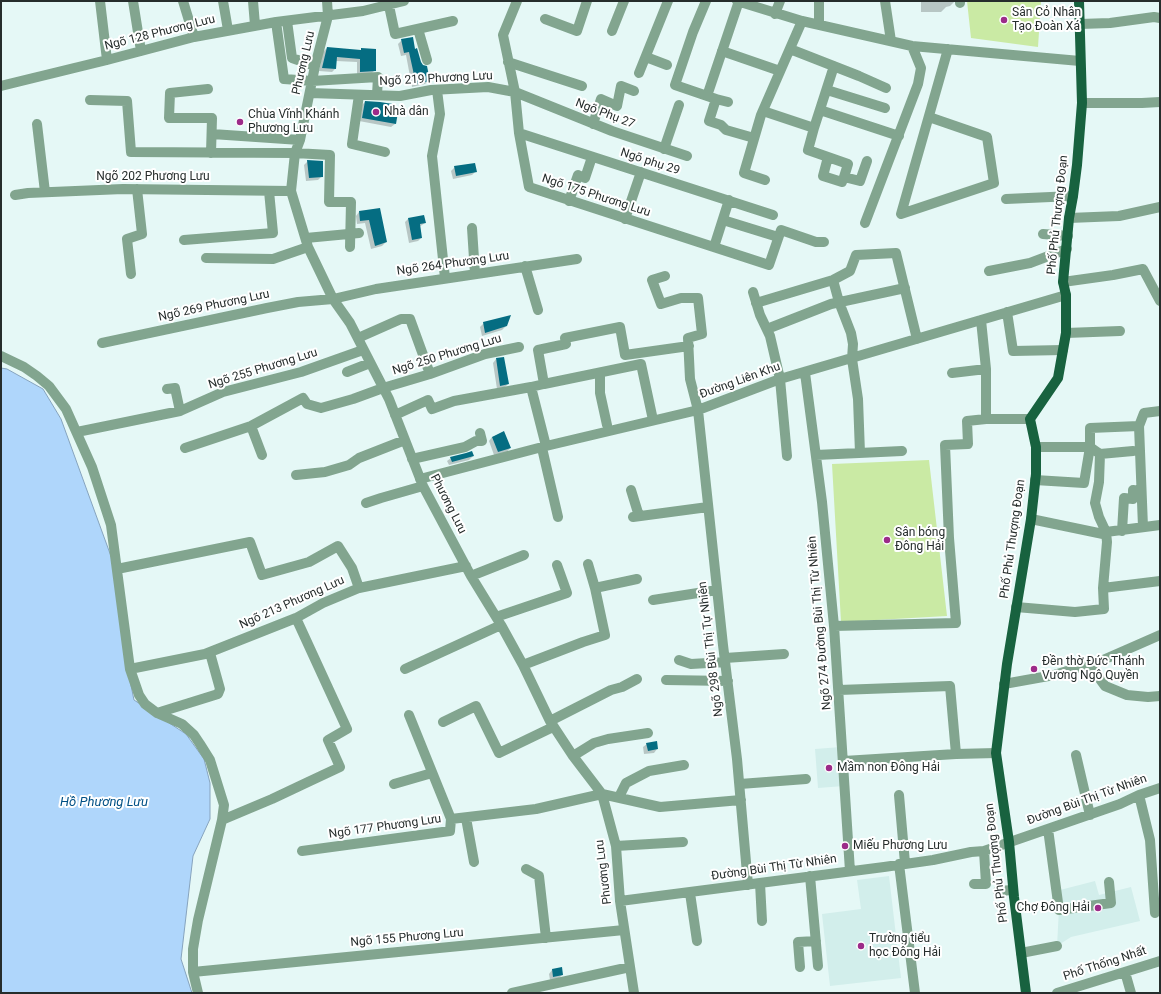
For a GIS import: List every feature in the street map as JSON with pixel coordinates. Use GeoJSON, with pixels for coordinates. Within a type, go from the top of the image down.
{"type":"FeatureCollection","features":[{"type":"Feature","properties":{"kind":"main road","name":"Phố Phủ Thượng Đoạn"},"geometry":{"type":"LineString","coordinates":[[1026,993],[1013,890],[1009,842],[996,754],[1004,684],[1032,519],[1036,447],[1030,419],[1058,378],[1066,333],[1066,295],[1063,282],[1082,103],[1079,1]]}},
{"type":"Feature","properties":{"kind":"street"},"geometry":{"type":"LineString","coordinates":[[100,1],[107,60]]}},
{"type":"Feature","properties":{"kind":"street"},"geometry":{"type":"LineString","coordinates":[[133,1],[140,51]]}},
{"type":"Feature","properties":{"kind":"street"},"geometry":{"type":"LineString","coordinates":[[184,1],[194,36]]}},
{"type":"Feature","properties":{"kind":"street"},"geometry":{"type":"LineString","coordinates":[[223,1],[228,30]]}},
{"type":"Feature","properties":{"kind":"street"},"geometry":{"type":"LineString","coordinates":[[253,1],[255,26]]}},
{"type":"Feature","properties":{"kind":"street","name":"Phương Lưu"},"geometry":{"type":"LineString","coordinates":[[327,1],[328,16],[315,66],[300,140],[295,153],[291,191],[307,243],[333,299],[350,323],[383,388],[422,483],[471,576],[499,621],[523,665],[552,724],[573,756],[602,794],[616,846],[620,901],[634,993]]}},
{"type":"Feature","properties":{"kind":"street","name":"Ngõ 128 Phương Lưu"},"geometry":{"type":"LineString","coordinates":[[1,86],[107,60],[194,36],[276,22],[328,16],[404,1]]}},
{"type":"Feature","properties":{"kind":"street","name":"Ngõ 175 Phương Lưu"},"geometry":{"type":"LineString","coordinates":[[517,1],[503,35],[515,92],[519,133],[529,187],[769,265],[778,238]]}},
{"type":"Feature","properties":{"kind":"street"},"geometry":{"type":"LineString","coordinates":[[545,19],[577,31],[587,1]]}},
{"type":"Feature","properties":{"kind":"street"},"geometry":{"type":"LineString","coordinates":[[612,31],[624,1]]}},
{"type":"Feature","properties":{"kind":"street"},"geometry":{"type":"LineString","coordinates":[[639,74],[668,1]]}},
{"type":"Feature","properties":{"kind":"street"},"geometry":{"type":"LineString","coordinates":[[706,1],[693,32],[675,85],[728,102]]}},
{"type":"Feature","properties":{"kind":"street"},"geometry":{"type":"LineString","coordinates":[[754,138],[726,130],[721,125],[709,121],[712,97],[722,51],[738,1],[775,14],[802,21],[912,46],[1080,61]]}},
{"type":"Feature","properties":{"kind":"street"},"geometry":{"type":"LineString","coordinates":[[775,14],[780,1]]}},
{"type":"Feature","properties":{"kind":"street"},"geometry":{"type":"LineString","coordinates":[[819,1],[819,24]]}},
{"type":"Feature","properties":{"kind":"street"},"geometry":{"type":"LineString","coordinates":[[885,1],[892,41]]}},
{"type":"Feature","properties":{"kind":"street"},"geometry":{"type":"LineString","coordinates":[[388,3],[395,34],[453,21]]}},
{"type":"Feature","properties":{"kind":"street"},"geometry":{"type":"LineString","coordinates":[[1080,24],[1110,23],[1154,17],[1160,18]]}},
{"type":"Feature","properties":{"kind":"street"},"geometry":{"type":"LineString","coordinates":[[287,21],[292,58],[315,66]]}},
{"type":"Feature","properties":{"kind":"street"},"geometry":{"type":"LineString","coordinates":[[765,180],[744,173],[763,111],[802,21]]}},
{"type":"Feature","properties":{"kind":"street"},"geometry":{"type":"LineString","coordinates":[[276,22],[284,79],[312,81],[378,77],[377,95]]}},
{"type":"Feature","properties":{"kind":"street"},"geometry":{"type":"LineString","coordinates":[[418,29],[426,60]]}},
{"type":"Feature","properties":{"kind":"street"},"geometry":{"type":"LineString","coordinates":[[865,223],[918,84],[921,68],[912,46]]}},
{"type":"Feature","properties":{"kind":"street"},"geometry":{"type":"LineString","coordinates":[[790,49],[886,88]]}},
{"type":"Feature","properties":{"kind":"street"},"geometry":{"type":"LineString","coordinates":[[929,117],[988,137],[994,183],[901,214],[948,49]]}},
{"type":"Feature","properties":{"kind":"street"},"geometry":{"type":"LineString","coordinates":[[722,51],[780,71]]}},
{"type":"Feature","properties":{"kind":"street"},"geometry":{"type":"LineString","coordinates":[[646,57],[667,65]]}},
{"type":"Feature","properties":{"kind":"street"},"geometry":{"type":"LineString","coordinates":[[508,62],[582,86]]}},
{"type":"Feature","properties":{"kind":"street"},"geometry":{"type":"LineString","coordinates":[[828,157],[823,176],[842,182],[848,164],[828,157],[808,150],[834,66]]}},
{"type":"Feature","properties":{"kind":"street"},"geometry":{"type":"LineString","coordinates":[[593,124],[601,99],[617,106],[621,86],[634,91]]}},
{"type":"Feature","properties":{"kind":"street","name":"Ngõ 219 Phương Lưu"},"geometry":{"type":"LineString","coordinates":[[310,93],[400,96],[436,90],[488,88],[515,92]]}},
{"type":"Feature","properties":{"kind":"street"},"geometry":{"type":"LineString","coordinates":[[208,89],[170,93],[169,118],[212,118],[211,153]]}},
{"type":"Feature","properties":{"kind":"street"},"geometry":{"type":"LineString","coordinates":[[436,90],[440,114],[432,156],[446,278]]}},
{"type":"Feature","properties":{"kind":"street"},"geometry":{"type":"LineString","coordinates":[[827,90],[885,108]]}},
{"type":"Feature","properties":{"kind":"street","name":"Ngõ Phụ 27"},"geometry":{"type":"LineString","coordinates":[[515,92],[593,124],[687,156]]}},
{"type":"Feature","properties":{"kind":"street"},"geometry":{"type":"LineString","coordinates":[[358,94],[352,144],[385,152]]}},
{"type":"Feature","properties":{"kind":"street"},"geometry":{"type":"LineString","coordinates":[[90,100],[127,101],[131,152],[295,153],[330,155],[330,202],[351,202],[355,234],[350,247]]}},
{"type":"Feature","properties":{"kind":"street"},"geometry":{"type":"LineString","coordinates":[[1082,103],[1160,102]]}},
{"type":"Feature","properties":{"kind":"street"},"geometry":{"type":"LineString","coordinates":[[664,149],[679,105]]}},
{"type":"Feature","properties":{"kind":"street"},"geometry":{"type":"LineString","coordinates":[[820,110],[899,136]]}},
{"type":"Feature","properties":{"kind":"street"},"geometry":{"type":"LineString","coordinates":[[763,111],[814,128]]}},
{"type":"Feature","properties":{"kind":"street"},"geometry":{"type":"LineString","coordinates":[[36,124],[45,192]]}},
{"type":"Feature","properties":{"kind":"street","name":"Ngõ phụ 29"},"geometry":{"type":"LineString","coordinates":[[519,133],[773,215]]}},
{"type":"Feature","properties":{"kind":"street"},"geometry":{"type":"LineString","coordinates":[[212,134],[300,140]]}},
{"type":"Feature","properties":{"kind":"street"},"geometry":{"type":"LineString","coordinates":[[569,200],[578,175],[585,178],[592,157]]}},
{"type":"Feature","properties":{"kind":"street"},"geometry":{"type":"LineString","coordinates":[[844,177],[860,182],[867,161]]}},
{"type":"Feature","properties":{"kind":"street"},"geometry":{"type":"LineString","coordinates":[[625,219],[640,172]]}},
{"type":"Feature","properties":{"kind":"street"},"geometry":{"type":"LineString","coordinates":[[131,274],[127,239],[142,234],[137,189]]}},
{"type":"Feature","properties":{"kind":"street","name":"Ngõ 202 Phương Lưu"},"geometry":{"type":"LineString","coordinates":[[15,195],[45,192],[137,189],[291,191]]}},
{"type":"Feature","properties":{"kind":"street"},"geometry":{"type":"LineString","coordinates":[[184,240],[273,233],[269,191]]}},
{"type":"Feature","properties":{"kind":"street"},"geometry":{"type":"LineString","coordinates":[[1006,199],[1073,196]]}},
{"type":"Feature","properties":{"kind":"street"},"geometry":{"type":"LineString","coordinates":[[714,247],[729,200]]}},
{"type":"Feature","properties":{"kind":"street"},"geometry":{"type":"LineString","coordinates":[[1069,218],[1119,216],[1160,207]]}},
{"type":"Feature","properties":{"kind":"street"},"geometry":{"type":"LineString","coordinates":[[723,220],[778,238],[781,230],[816,242],[824,242]]}},
{"type":"Feature","properties":{"kind":"street"},"geometry":{"type":"LineString","coordinates":[[472,228],[475,274]]}},
{"type":"Feature","properties":{"kind":"street"},"geometry":{"type":"LineString","coordinates":[[206,258],[273,258],[307,243],[355,234]]}},
{"type":"Feature","properties":{"kind":"street"},"geometry":{"type":"LineString","coordinates":[[1044,234],[1068,236]]}},
{"type":"Feature","properties":{"kind":"street"},"geometry":{"type":"LineString","coordinates":[[989,271],[1030,263],[1067,249]]}},
{"type":"Feature","properties":{"kind":"street"},"geometry":{"type":"LineString","coordinates":[[756,303],[833,280],[850,271],[856,256],[896,253],[917,339]]}},
{"type":"Feature","properties":{"kind":"street","name":"Ngõ 264 Phương Lưu"},"geometry":{"type":"LineString","coordinates":[[333,299],[376,289],[577,259]]}},
{"type":"Feature","properties":{"kind":"street"},"geometry":{"type":"LineString","coordinates":[[525,266],[538,310]]}},
{"type":"Feature","properties":{"kind":"street"},"geometry":{"type":"LineString","coordinates":[[1063,282],[1143,269],[1160,301]]}},
{"type":"Feature","properties":{"kind":"street"},"geometry":{"type":"LineString","coordinates":[[544,384],[538,350],[566,344],[565,338],[620,326],[625,355],[689,346],[688,338],[702,334],[698,298],[681,298],[661,304],[652,280],[665,276]]}},
{"type":"Feature","properties":{"kind":"street"},"geometry":{"type":"LineString","coordinates":[[833,280],[839,302],[851,333],[853,344],[852,359],[858,399],[860,453]]}},
{"type":"Feature","properties":{"kind":"street"},"geometry":{"type":"LineString","coordinates":[[767,329],[831,304],[905,288]]}},
{"type":"Feature","properties":{"kind":"street"},"geometry":{"type":"LineString","coordinates":[[753,292],[770,336],[780,380],[787,456]]}},
{"type":"Feature","properties":{"kind":"street","name":"Đường Liên Khu"},"geometry":{"type":"LineString","coordinates":[[366,503],[422,483],[544,447],[698,410],[780,380],[1066,295]]}},
{"type":"Feature","properties":{"kind":"street","name":"Ngõ 269 Phương Lưu"},"geometry":{"type":"LineString","coordinates":[[102,343],[298,302],[333,299]]}},
{"type":"Feature","properties":{"kind":"street"},"geometry":{"type":"LineString","coordinates":[[1007,312],[1013,351],[1063,350]]}},
{"type":"Feature","properties":{"kind":"street"},"geometry":{"type":"LineString","coordinates":[[358,338],[401,319],[410,319],[430,374]]}},
{"type":"Feature","properties":{"kind":"street"},"geometry":{"type":"LineString","coordinates":[[981,320],[986,369],[986,419]]}},
{"type":"Feature","properties":{"kind":"street"},"geometry":{"type":"LineString","coordinates":[[1066,333],[1120,331]]}},
{"type":"Feature","properties":{"kind":"street","name":"Ngõ 298 Bùi Thị Tự Nhiên"},"geometry":{"type":"LineString","coordinates":[[689,346],[690,379],[698,410],[717,590],[740,784],[748,885]]}},
{"type":"Feature","properties":{"kind":"street","name":"Ngõ 250 Phương Lưu"},"geometry":{"type":"LineString","coordinates":[[251,426],[303,398],[307,404],[321,408],[353,400],[383,388],[430,374],[485,354],[519,348]]}},
{"type":"Feature","properties":{"kind":"street","name":"Ngõ 255 Phương Lưu"},"geometry":{"type":"LineString","coordinates":[[77,432],[180,411],[222,392],[300,372],[363,350]]}},
{"type":"Feature","properties":{"kind":"street"},"geometry":{"type":"LineString","coordinates":[[1,356],[24,367],[38,376],[49,386],[66,409],[92,467],[111,526],[130,669],[138,695],[145,704],[157,713],[182,724],[194,735],[210,760],[224,804],[222,820],[198,920],[193,949],[193,972],[198,993]]}},
{"type":"Feature","properties":{"kind":"street"},"geometry":{"type":"LineString","coordinates":[[347,372],[370,363]]}},
{"type":"Feature","properties":{"kind":"street"},"geometry":{"type":"LineString","coordinates":[[395,415],[428,400],[432,409],[454,401],[531,387],[641,364],[654,420]]}},
{"type":"Feature","properties":{"kind":"street"},"geometry":{"type":"LineString","coordinates":[[952,374],[986,369]]}},
{"type":"Feature","properties":{"kind":"street"},"geometry":{"type":"LineString","coordinates":[[600,373],[600,393],[607,425]]}},
{"type":"Feature","properties":{"kind":"street","name":"Ngõ 274 Đường Bùi Thị Từ Nhiên"},"geometry":{"type":"LineString","coordinates":[[804,373],[822,502],[834,626],[850,871]]}},
{"type":"Feature","properties":{"kind":"street"},"geometry":{"type":"LineString","coordinates":[[531,387],[558,517]]}},
{"type":"Feature","properties":{"kind":"street"},"geometry":{"type":"LineString","coordinates":[[167,389],[175,388],[180,411]]}},
{"type":"Feature","properties":{"kind":"street"},"geometry":{"type":"LineString","coordinates":[[1143,527],[1139,426],[1144,413],[1160,411]]}},
{"type":"Feature","properties":{"kind":"street"},"geometry":{"type":"LineString","coordinates":[[834,626],[956,623],[949,538],[945,445],[968,444],[967,421],[986,419],[1030,419]]}},
{"type":"Feature","properties":{"kind":"street"},"geometry":{"type":"LineString","coordinates":[[185,448],[251,426],[262,455]]}},
{"type":"Feature","properties":{"kind":"street"},"geometry":{"type":"LineString","coordinates":[[1035,480],[1084,483],[1090,447],[1090,428],[1139,426]]}},
{"type":"Feature","properties":{"kind":"street"},"geometry":{"type":"LineString","coordinates":[[412,459],[465,447],[482,441],[480,433]]}},
{"type":"Feature","properties":{"kind":"street"},"geometry":{"type":"LineString","coordinates":[[296,475],[326,472],[349,465],[359,458],[405,440]]}},
{"type":"Feature","properties":{"kind":"street"},"geometry":{"type":"LineString","coordinates":[[1036,447],[1090,447],[1100,454],[1133,451]]}},
{"type":"Feature","properties":{"kind":"street"},"geometry":{"type":"LineString","coordinates":[[816,455],[902,451]]}},
{"type":"Feature","properties":{"kind":"street"},"geometry":{"type":"LineString","coordinates":[[1016,607],[1075,612],[1104,609],[1103,588],[1107,542],[1106,532],[1098,517],[1095,503],[1099,482],[1100,454]]}},
{"type":"Feature","properties":{"kind":"street"},"geometry":{"type":"LineString","coordinates":[[631,490],[636,517],[708,507]]}},
{"type":"Feature","properties":{"kind":"street"},"geometry":{"type":"LineString","coordinates":[[1122,531],[1124,498],[1133,499],[1133,490],[1141,491]]}},
{"type":"Feature","properties":{"kind":"street"},"geometry":{"type":"LineString","coordinates":[[1032,519],[1103,534],[1106,532],[1160,525]]}},
{"type":"Feature","properties":{"kind":"street"},"geometry":{"type":"LineString","coordinates":[[117,569],[250,542],[262,575],[309,562],[338,546],[352,568],[359,588]]}},
{"type":"Feature","properties":{"kind":"street"},"geometry":{"type":"LineString","coordinates":[[471,576],[524,555]]}},
{"type":"Feature","properties":{"kind":"street"},"geometry":{"type":"LineString","coordinates":[[523,665],[605,635],[595,588],[588,564]]}},
{"type":"Feature","properties":{"kind":"street"},"geometry":{"type":"LineString","coordinates":[[405,669],[499,621],[567,593],[557,565]]}},
{"type":"Feature","properties":{"kind":"street","name":"Ngõ 213 Phương Lưu"},"geometry":{"type":"LineString","coordinates":[[130,669],[210,653],[296,618],[323,603],[359,588],[466,566]]}},
{"type":"Feature","properties":{"kind":"street"},"geometry":{"type":"LineString","coordinates":[[595,588],[637,579]]}},
{"type":"Feature","properties":{"kind":"street"},"geometry":{"type":"LineString","coordinates":[[1103,588],[1160,581]]}},
{"type":"Feature","properties":{"kind":"street"},"geometry":{"type":"LineString","coordinates":[[653,600],[717,590]]}},
{"type":"Feature","properties":{"kind":"street"},"geometry":{"type":"LineString","coordinates":[[222,820],[272,799],[340,767],[328,740],[347,729],[296,618]]}},
{"type":"Feature","properties":{"kind":"street"},"geometry":{"type":"LineString","coordinates":[[1004,684],[1054,676],[1104,660],[1160,635]]}},
{"type":"Feature","properties":{"kind":"street"},"geometry":{"type":"LineString","coordinates":[[157,713],[218,694],[220,689],[210,653]]}},
{"type":"Feature","properties":{"kind":"street"},"geometry":{"type":"LineString","coordinates":[[679,660],[691,664],[784,654]]}},
{"type":"Feature","properties":{"kind":"street"},"geometry":{"type":"LineString","coordinates":[[1089,664],[1105,686],[1127,695],[1148,697],[1160,696]]}},
{"type":"Feature","properties":{"kind":"street"},"geometry":{"type":"LineString","coordinates":[[443,722],[476,706],[499,753],[610,690],[622,687],[636,679]]}},
{"type":"Feature","properties":{"kind":"street"},"geometry":{"type":"LineString","coordinates":[[666,680],[728,681]]}},
{"type":"Feature","properties":{"kind":"street"},"geometry":{"type":"LineString","coordinates":[[839,690],[950,686],[956,754]]}},
{"type":"Feature","properties":{"kind":"street"},"geometry":{"type":"LineString","coordinates":[[409,715],[451,820]]}},
{"type":"Feature","properties":{"kind":"street"},"geometry":{"type":"LineString","coordinates":[[573,756],[594,743],[608,739],[648,733]]}},
{"type":"Feature","properties":{"kind":"street"},"geometry":{"type":"LineString","coordinates":[[844,761],[956,754],[996,754]]}},
{"type":"Feature","properties":{"kind":"street"},"geometry":{"type":"LineString","coordinates":[[1076,755],[1090,814]]}},
{"type":"Feature","properties":{"kind":"street"},"geometry":{"type":"LineString","coordinates":[[619,798],[626,783],[649,770],[684,765]]}},
{"type":"Feature","properties":{"kind":"street"},"geometry":{"type":"LineString","coordinates":[[394,784],[432,773]]}},
{"type":"Feature","properties":{"kind":"street"},"geometry":{"type":"LineString","coordinates":[[740,784],[806,779]]}},
{"type":"Feature","properties":{"kind":"street","name":"Đường Bùi Thị Từ Nhiên"},"geometry":{"type":"LineString","coordinates":[[620,901],[933,860],[971,852],[984,851],[1120,804],[1139,795],[1160,788]]}},
{"type":"Feature","properties":{"kind":"street"},"geometry":{"type":"LineString","coordinates":[[602,794],[660,807],[741,800]]}},
{"type":"Feature","properties":{"kind":"street","name":"Ngõ 177 Phương Lưu"},"geometry":{"type":"LineString","coordinates":[[302,851],[450,831],[451,820],[536,809],[602,794]]}},
{"type":"Feature","properties":{"kind":"street"},"geometry":{"type":"LineString","coordinates":[[899,795],[902,864],[914,993]]}},
{"type":"Feature","properties":{"kind":"street"},"geometry":{"type":"LineString","coordinates":[[1139,795],[1150,840],[1155,913]]}},
{"type":"Feature","properties":{"kind":"street"},"geometry":{"type":"LineString","coordinates":[[466,818],[474,862]]}},
{"type":"Feature","properties":{"kind":"street"},"geometry":{"type":"LineString","coordinates":[[1048,829],[1059,910],[1111,903],[1109,882]]}},
{"type":"Feature","properties":{"kind":"street"},"geometry":{"type":"LineString","coordinates":[[616,846],[682,842]]}},
{"type":"Feature","properties":{"kind":"street"},"geometry":{"type":"LineString","coordinates":[[974,884],[986,884],[984,851]]}},
{"type":"Feature","properties":{"kind":"street"},"geometry":{"type":"LineString","coordinates":[[526,869],[539,876],[546,938]]}},
{"type":"Feature","properties":{"kind":"street"},"geometry":{"type":"LineString","coordinates":[[810,876],[818,966]]}},
{"type":"Feature","properties":{"kind":"street"},"geometry":{"type":"LineString","coordinates":[[760,883],[762,921]]}},
{"type":"Feature","properties":{"kind":"street"},"geometry":{"type":"LineString","coordinates":[[998,891],[1013,890]]}},
{"type":"Feature","properties":{"kind":"street"},"geometry":{"type":"LineString","coordinates":[[690,893],[697,941]]}},
{"type":"Feature","properties":{"kind":"street","name":"Ngõ 155 Phương Lưu"},"geometry":{"type":"LineString","coordinates":[[193,972],[624,930]]}},
{"type":"Feature","properties":{"kind":"street"},"geometry":{"type":"LineString","coordinates":[[800,967],[798,942],[816,941]]}},
{"type":"Feature","properties":{"kind":"street"},"geometry":{"type":"LineString","coordinates":[[1021,953],[1057,946]]}},
{"type":"Feature","properties":{"kind":"street","name":"Phố Thống Nhất"},"geometry":{"type":"LineString","coordinates":[[1057,993],[1073,991],[1160,960]]}},
{"type":"Feature","properties":{"kind":"street"},"geometry":{"type":"LineString","coordinates":[[512,993],[630,967]]}},
{"type":"Feature","properties":{"kind":"street"},"geometry":{"type":"LineString","coordinates":[[1125,972],[1131,993]]}},
{"type":"Feature","properties":{"kind":"shaded area","name":"Mầm non Đông Hải"},"geometry":{"type":"Polygon","coordinates":[[[841,747],[844,786],[818,788],[815,749],[841,747]]]}},
{"type":"Feature","properties":{"kind":"shaded area","name":"Trường tiểu học Đông Hải"},"geometry":{"type":"Polygon","coordinates":[[[889,876],[901,978],[830,986],[822,914],[861,909],[857,880],[889,876]]]}},
{"type":"Feature","properties":{"kind":"shaded area","name":"Chợ Đông Hải"},"geometry":{"type":"Polygon","coordinates":[[[1095,881],[1099,895],[1131,887],[1140,921],[1071,937],[1057,946],[1060,890],[1095,881]]]}},
{"type":"Feature","properties":{"kind":"green space","name":"Sân Cỏ Nhân Tạo Đoàn Xá"},"geometry":{"type":"Polygon","coordinates":[[[967,1],[1041,1],[1038,47],[971,38],[967,1]]]}},
{"type":"Feature","properties":{"kind":"green space","name":"Sân bóng Đông Hải"},"geometry":{"type":"Polygon","coordinates":[[[929,460],[947,616],[841,622],[832,464],[929,460]]]}},
{"type":"Feature","properties":{"kind":"water","name":"Hồ Phương Lưu"},"geometry":{"type":"Polygon","coordinates":[[[1,368],[7,369],[43,389],[61,419],[112,559],[128,671],[134,700],[186,734],[204,759],[210,783],[210,819],[193,856],[181,959],[192,993],[1,993],[1,368]]]}},
{"type":"Feature","properties":{"kind":"building"},"geometry":{"type":"Polygon","coordinates":[[[413,37],[415,49],[417,48],[421,62],[423,65],[427,66],[430,81],[416,84],[409,52],[404,53],[401,39],[413,37]]]}},
{"type":"Feature","properties":{"kind":"building"},"geometry":{"type":"Polygon","coordinates":[[[327,47],[361,50],[361,48],[376,49],[376,71],[360,72],[360,59],[337,57],[336,69],[322,68],[327,47]]]}},
{"type":"Feature","properties":{"kind":"building","name":"Nhà dân"},"geometry":{"type":"Polygon","coordinates":[[[365,101],[393,104],[392,111],[398,112],[396,124],[362,118],[365,101]]]}},
{"type":"Feature","properties":{"kind":"building"},"geometry":{"type":"Polygon","coordinates":[[[307,160],[323,161],[323,177],[309,178],[307,160]]]}},
{"type":"Feature","properties":{"kind":"building"},"geometry":{"type":"Polygon","coordinates":[[[475,163],[477,172],[456,176],[454,166],[475,163]]]}},
{"type":"Feature","properties":{"kind":"building"},"geometry":{"type":"Polygon","coordinates":[[[380,208],[387,242],[375,246],[369,220],[360,221],[359,211],[380,208]]]}},
{"type":"Feature","properties":{"kind":"building"},"geometry":{"type":"Polygon","coordinates":[[[424,215],[426,223],[420,224],[422,238],[412,240],[408,218],[424,215]]]}},
{"type":"Feature","properties":{"kind":"building"},"geometry":{"type":"Polygon","coordinates":[[[511,315],[507,326],[485,333],[483,322],[511,315]]]}},
{"type":"Feature","properties":{"kind":"building"},"geometry":{"type":"Polygon","coordinates":[[[504,357],[509,384],[500,386],[496,358],[504,357]]]}},
{"type":"Feature","properties":{"kind":"building"},"geometry":{"type":"Polygon","coordinates":[[[504,431],[511,448],[498,452],[492,437],[504,431]]]}},
{"type":"Feature","properties":{"kind":"building"},"geometry":{"type":"Polygon","coordinates":[[[472,451],[474,456],[452,462],[450,457],[472,451]]]}},
{"type":"Feature","properties":{"kind":"building"},"geometry":{"type":"Polygon","coordinates":[[[657,741],[658,749],[648,751],[646,743],[657,741]]]}},
{"type":"Feature","properties":{"kind":"building"},"geometry":{"type":"Polygon","coordinates":[[[562,967],[563,975],[553,977],[552,969],[562,967]]]}},
{"type":"Feature","properties":{"kind":"place","name":"Sân Cỏ Nhân Tạo Đoàn Xá"},"geometry":{"type":"Point","coordinates":[1004,20]}},
{"type":"Feature","properties":{"kind":"place","name":"Nhà dân"},"geometry":{"type":"Point","coordinates":[376,112]}},
{"type":"Feature","properties":{"kind":"place","name":"Chùa Vĩnh Khánh Phương Lưu"},"geometry":{"type":"Point","coordinates":[240,122]}},
{"type":"Feature","properties":{"kind":"place","name":"Sân bóng Đông Hải"},"geometry":{"type":"Point","coordinates":[887,540]}},
{"type":"Feature","properties":{"kind":"place","name":"Đền thờ Đức Thánh Vương Ngô Quyền"},"geometry":{"type":"Point","coordinates":[1034,669]}},
{"type":"Feature","properties":{"kind":"place","name":"Mầm non Đông Hải"},"geometry":{"type":"Point","coordinates":[829,768]}},
{"type":"Feature","properties":{"kind":"place","name":"Miếu Phương Lưu"},"geometry":{"type":"Point","coordinates":[845,846]}},
{"type":"Feature","properties":{"kind":"place","name":"Chợ Đông Hải"},"geometry":{"type":"Point","coordinates":[1098,908]}},
{"type":"Feature","properties":{"kind":"place","name":"Trường tiểu học Đông Hải"},"geometry":{"type":"Point","coordinates":[861,946]}}]}
